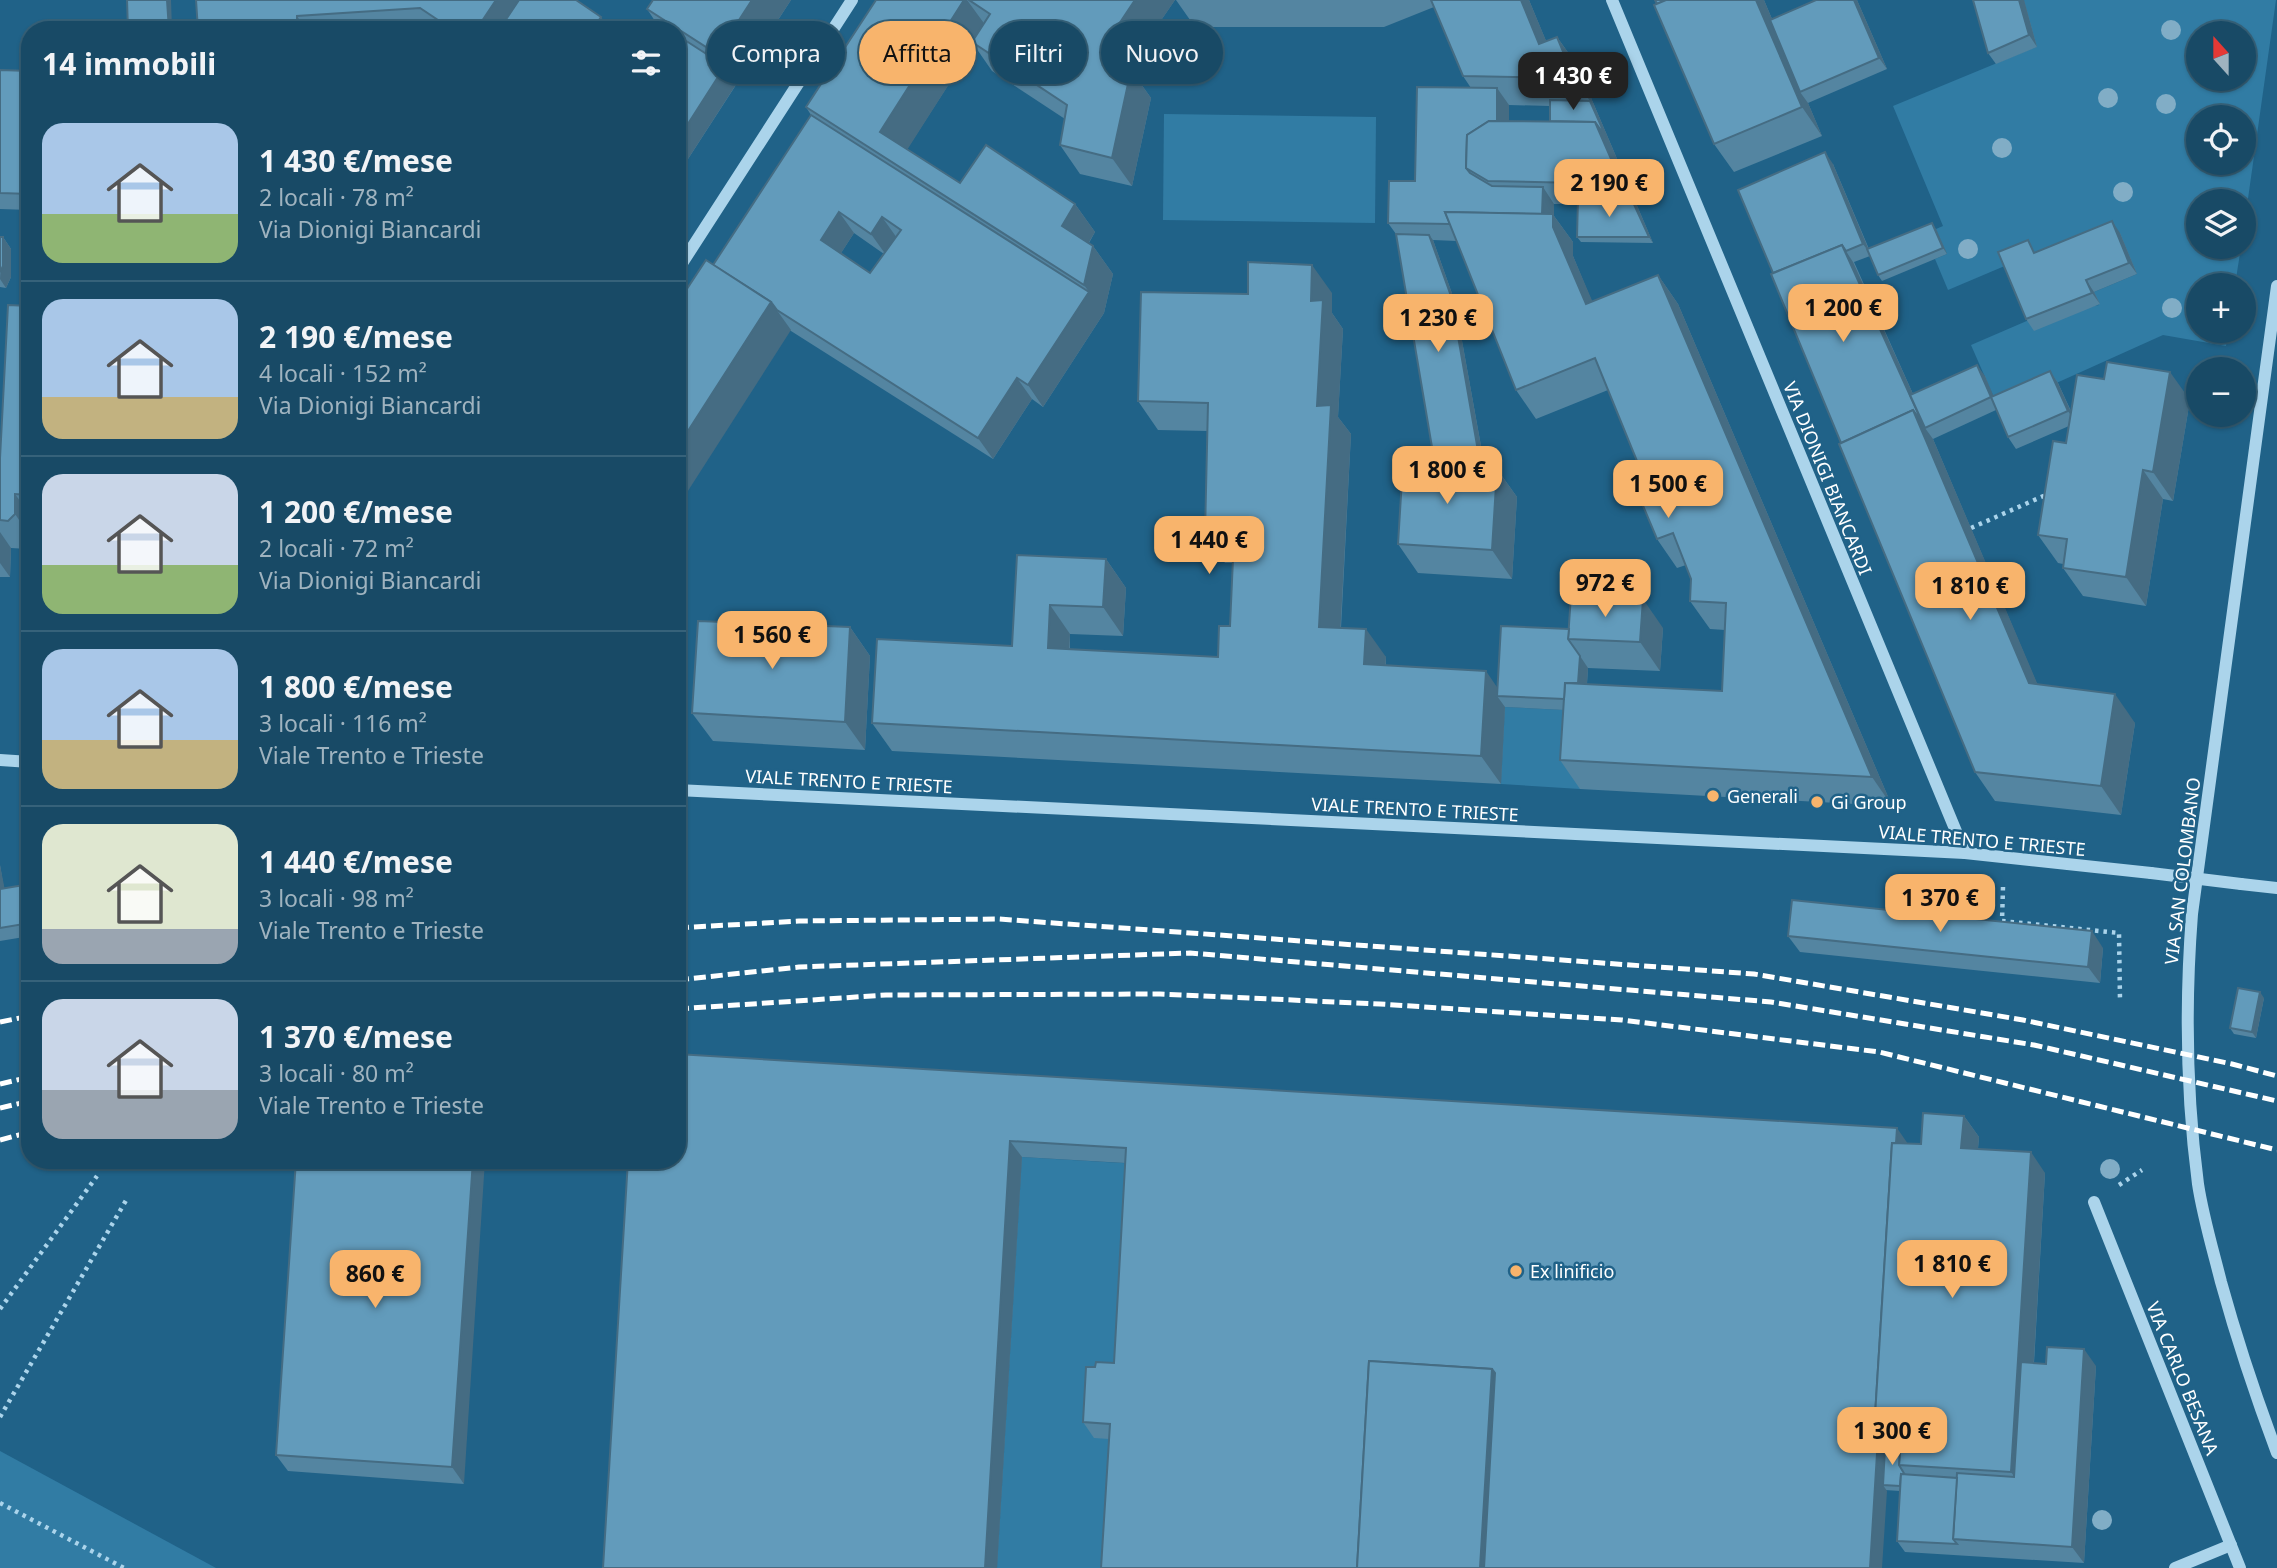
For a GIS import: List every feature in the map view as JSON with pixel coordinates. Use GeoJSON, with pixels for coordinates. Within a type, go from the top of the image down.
{"type":"FeatureCollection","features":[{"type":"Feature","properties":{"kind":"street"},"geometry":{"type":"LineString","coordinates":[[686,257],[852,0]]}},
{"type":"Feature","properties":{"kind":"street","name":"VIA DIONIGI BIANCARDI"},"geometry":{"type":"LineString","coordinates":[[1612,0],[1965,853]]}},
{"type":"Feature","properties":{"kind":"street","name":"VIA SAN COLOMBANO"},"geometry":{"type":"LineString","coordinates":[[2277,286],[2192,914],[2186,1038],[2190,1110],[2199,1186],[2210,1236],[2252,1384],[2277,1453]]}},
{"type":"Feature","properties":{"kind":"street"},"geometry":{"type":"LineString","coordinates":[[0,760],[21,761]]}},
{"type":"Feature","properties":{"kind":"street","name":"VIALE TRENTO E TRIESTE"},"geometry":{"type":"LineString","coordinates":[[686,790],[1965,853],[2277,888]]}},
{"type":"Feature","properties":{"kind":"street","name":"VIA CARLO BESANA"},"geometry":{"type":"LineString","coordinates":[[2094,1202],[2240,1568]]}},
{"type":"Feature","properties":{"kind":"street"},"geometry":{"type":"LineString","coordinates":[[2175,1568],[2231,1545]]}},
{"type":"Feature","properties":{"kind":"path"},"geometry":{"type":"LineString","coordinates":[[1971,528],[2055,491]]}},
{"type":"Feature","properties":{"kind":"path"},"geometry":{"type":"LineString","coordinates":[[2005,857],[2002,921],[2119,933],[2120,1000]]}},
{"type":"Feature","properties":{"kind":"path"},"geometry":{"type":"LineString","coordinates":[[0,1309],[97,1175]]}},
{"type":"Feature","properties":{"kind":"path"},"geometry":{"type":"LineString","coordinates":[[0,1417],[128,1197]]}},
{"type":"Feature","properties":{"kind":"path"},"geometry":{"type":"LineString","coordinates":[[0,1503],[124,1568]]}},
{"type":"Feature","properties":{"kind":"shaded area"},"geometry":{"type":"Polygon","coordinates":[[[2024,0],[2276,0],[2256,142],[2256,105],[2186,105],[2186,175],[2251,175],[2249,189],[2186,189],[2186,259],[2239,259],[2237,273],[2186,273],[2186,339],[2163,335],[1999,409],[1971,345],[2029,320],[2099,305],[2094,292],[2137,274],[2007,265],[1948,290],[1935,259],[1947,254],[1936,229],[1943,226],[1893,106],[2036,47],[2024,0]]]}},
{"type":"Feature","properties":{"kind":"shaded area"},"geometry":{"type":"Polygon","coordinates":[[[1164,114],[1376,117],[1375,223],[1163,220],[1164,114]]]}},
{"type":"Feature","properties":{"kind":"shaded area"},"geometry":{"type":"Polygon","coordinates":[[[1505,707],[1585,711],[1580,789],[1501,784],[1505,707]]]}},
{"type":"Feature","properties":{"kind":"shaded area"},"geometry":{"type":"Polygon","coordinates":[[[1022,1157],[1138,1164],[1114,1568],[997,1568],[1022,1157]]]}},
{"type":"Feature","properties":{"kind":"shaded area"},"geometry":{"type":"Polygon","coordinates":[[[0,1451],[216,1568],[0,1568],[0,1451]]]}},
{"type":"Feature","properties":{"kind":"building"},"geometry":{"type":"Polygon","coordinates":[[[127,0],[167,0],[168,21],[128,21],[127,0]]]}},
{"type":"Feature","properties":{"kind":"building"},"geometry":{"type":"Polygon","coordinates":[[[196,0],[496,0],[482,21],[440,21],[420,8],[297,16],[297,21],[197,21],[196,0]]]}},
{"type":"Feature","properties":{"kind":"building"},"geometry":{"type":"Polygon","coordinates":[[[519,0],[576,0],[601,17],[598,21],[505,21],[519,0]]]}},
{"type":"Feature","properties":{"kind":"building"},"geometry":{"type":"Polygon","coordinates":[[[653,0],[752,0],[738,21],[707,21],[707,48],[686,34],[686,21],[666,21],[647,9],[653,0]]]}},
{"type":"Feature","properties":{"kind":"building"},"geometry":{"type":"Polygon","coordinates":[[[876,0],[964,0],[951,21],[862,21],[876,0]]]}},
{"type":"Feature","properties":{"kind":"building"},"geometry":{"type":"Polygon","coordinates":[[[969,0],[1135,0],[1121,21],[1101,21],[1101,84],[1128,84],[1112,158],[1060,145],[1067,105],[1035,84],[1087,84],[1087,21],[990,21],[990,54],[976,45],[976,36],[990,14],[969,0]]]}},
{"type":"Feature","properties":{"kind":"building"},"geometry":{"type":"Polygon","coordinates":[[[1431,0],[1521,0],[1539,44],[1557,37],[1574,78],[1463,76],[1431,0]]]}},
{"type":"Feature","properties":{"kind":"building"},"geometry":{"type":"Polygon","coordinates":[[[1666,0],[1756,0],[1802,107],[1714,144],[1654,5],[1666,0]]]}},
{"type":"Feature","properties":{"kind":"building"},"geometry":{"type":"Polygon","coordinates":[[[1816,0],[1854,0],[1879,58],[1800,92],[1770,20],[1816,0]]]}},
{"type":"Feature","properties":{"kind":"building"},"geometry":{"type":"Polygon","coordinates":[[[1973,0],[2019,0],[2029,35],[1988,53],[1973,0]]]}},
{"type":"Feature","properties":{"kind":"building"},"geometry":{"type":"Polygon","coordinates":[[[859,26],[859,84],[911,84],[880,132],[960,183],[986,145],[1075,204],[1062,226],[1093,246],[1084,285],[806,107],[821,84],[845,84],[845,47],[859,26]]]}},
{"type":"Feature","properties":{"kind":"building"},"geometry":{"type":"Polygon","coordinates":[[[686,41],[707,54],[707,84],[713,84],[686,127],[686,41]]]}},
{"type":"Feature","properties":{"kind":"building"},"geometry":{"type":"Polygon","coordinates":[[[0,70],[21,71],[21,194],[0,193],[0,70]]]}},
{"type":"Feature","properties":{"kind":"building"},"geometry":{"type":"Polygon","coordinates":[[[1417,87],[1497,88],[1497,121],[1489,121],[1467,135],[1466,168],[1492,186],[1543,187],[1542,214],[1445,212],[1450,224],[1388,223],[1389,181],[1415,181],[1417,87]]]}},
{"type":"Feature","properties":{"kind":"building"},"geometry":{"type":"Polygon","coordinates":[[[1550,100],[1590,101],[1606,137],[1595,122],[1550,121],[1550,100]]]}},
{"type":"Feature","properties":{"kind":"building"},"geometry":{"type":"Polygon","coordinates":[[[811,115],[1089,292],[1028,385],[1017,378],[978,438],[777,310],[771,302],[713,265],[811,115]],[[839,212],[821,240],[870,273],[901,230],[882,217],[871,234],[839,212]]]}},
{"type":"Feature","properties":{"kind":"building"},"geometry":{"type":"Polygon","coordinates":[[[1489,121],[1595,122],[1622,184],[1488,181],[1466,168],[1467,135],[1489,121]]]}},
{"type":"Feature","properties":{"kind":"building"},"geometry":{"type":"Polygon","coordinates":[[[1825,152],[1863,244],[1846,251],[1842,245],[1773,273],[1738,190],[1825,152]]]}},
{"type":"Feature","properties":{"kind":"building"},"geometry":{"type":"Polygon","coordinates":[[[1578,198],[1632,200],[1649,237],[1577,237],[1578,198]]]}},
{"type":"Feature","properties":{"kind":"building"},"geometry":{"type":"Polygon","coordinates":[[[1445,212],[1553,214],[1553,227],[1586,304],[1658,275],[1872,777],[1560,760],[1565,683],[1722,691],[1726,603],[1690,601],[1691,579],[1673,533],[1657,539],[1636,489],[1639,466],[1595,358],[1516,390],[1445,212]]]}},
{"type":"Feature","properties":{"kind":"building"},"geometry":{"type":"Polygon","coordinates":[[[2112,221],[2129,263],[2086,280],[2092,293],[2026,319],[1998,252],[2028,240],[2034,253],[2112,221]]]}},
{"type":"Feature","properties":{"kind":"building"},"geometry":{"type":"Polygon","coordinates":[[[1932,223],[1943,248],[1878,275],[1867,249],[1932,223]]]}},
{"type":"Feature","properties":{"kind":"building"},"geometry":{"type":"Polygon","coordinates":[[[1396,234],[1429,235],[1451,296],[1481,468],[1435,465],[1396,234]]]}},
{"type":"Feature","properties":{"kind":"building"},"geometry":{"type":"Polygon","coordinates":[[[0,237],[3,237],[3,266],[0,272],[0,237]]]}},
{"type":"Feature","properties":{"kind":"building"},"geometry":{"type":"Polygon","coordinates":[[[1842,245],[1922,422],[1913,410],[1841,443],[1771,274],[1842,245]]]}},
{"type":"Feature","properties":{"kind":"building"},"geometry":{"type":"Polygon","coordinates":[[[706,260],[771,302],[686,434],[686,290],[706,260]]]}},
{"type":"Feature","properties":{"kind":"building"},"geometry":{"type":"Polygon","coordinates":[[[1248,262],[1312,265],[1311,301],[1323,300],[1317,406],[1331,405],[1319,627],[1366,629],[1364,664],[1486,671],[1481,756],[872,723],[877,639],[1012,646],[1017,555],[1106,559],[1103,607],[1050,605],[1048,648],[1218,657],[1219,626],[1230,626],[1234,536],[1205,534],[1208,403],[1138,401],[1141,292],[1248,294],[1248,262]]]}},
{"type":"Feature","properties":{"kind":"building"},"geometry":{"type":"Polygon","coordinates":[[[8,305],[21,306],[21,494],[15,494],[15,514],[8,521],[0,520],[0,458],[8,305]]]}},
{"type":"Feature","properties":{"kind":"building"},"geometry":{"type":"Polygon","coordinates":[[[2107,362],[2170,372],[2153,472],[2143,470],[2126,577],[2063,568],[2067,539],[2038,535],[2053,441],[2066,443],[2077,375],[2104,379],[2107,362]]]}},
{"type":"Feature","properties":{"kind":"building"},"geometry":{"type":"Polygon","coordinates":[[[1977,365],[1991,397],[1925,428],[1910,395],[1977,365]]]}},
{"type":"Feature","properties":{"kind":"building"},"geometry":{"type":"Polygon","coordinates":[[[2050,371],[2068,411],[2008,437],[1991,397],[2050,371]]]}},
{"type":"Feature","properties":{"kind":"building"},"geometry":{"type":"Polygon","coordinates":[[[1913,410],[2029,683],[2115,694],[2101,786],[1975,772],[1839,444],[1913,410]]]}},
{"type":"Feature","properties":{"kind":"building"},"geometry":{"type":"Polygon","coordinates":[[[1403,463],[1497,469],[1492,550],[1398,544],[1403,463]]]}},
{"type":"Feature","properties":{"kind":"building"},"geometry":{"type":"Polygon","coordinates":[[[1571,595],[1643,599],[1640,642],[1568,639],[1571,595]]]}},
{"type":"Feature","properties":{"kind":"building"},"geometry":{"type":"Polygon","coordinates":[[[698,621],[850,627],[845,722],[692,713],[698,621]]]}},
{"type":"Feature","properties":{"kind":"building"},"geometry":{"type":"Polygon","coordinates":[[[1501,626],[1569,629],[1568,639],[1580,656],[1578,683],[1565,683],[1564,699],[1497,696],[1501,626]]]}},
{"type":"Feature","properties":{"kind":"building"},"geometry":{"type":"Polygon","coordinates":[[[21,886],[21,924],[0,928],[0,889],[21,886]]]}},
{"type":"Feature","properties":{"kind":"building"},"geometry":{"type":"Polygon","coordinates":[[[1792,900],[2092,931],[2088,967],[1788,936],[1792,900]]]}},
{"type":"Feature","properties":{"kind":"building"},"geometry":{"type":"Polygon","coordinates":[[[2238,988],[2260,992],[2252,1032],[2230,1028],[2238,988]]]}},
{"type":"Feature","properties":{"kind":"building","name":"Ex linificio"},"geometry":{"type":"Polygon","coordinates":[[[686,1055],[1897,1128],[1896,1143],[1892,1143],[1874,1432],[1878,1437],[1870,1568],[1484,1568],[1495,1373],[1492,1369],[1369,1361],[1357,1568],[1101,1568],[1110,1424],[1083,1422],[1086,1367],[1095,1367],[1096,1362],[1114,1363],[1126,1148],[1010,1141],[985,1568],[603,1568],[627,1169],[686,1169],[686,1055]]]}},
{"type":"Feature","properties":{"kind":"building"},"geometry":{"type":"Polygon","coordinates":[[[1923,1113],[1964,1116],[1961,1148],[2031,1152],[2011,1472],[1899,1465],[1901,1434],[1874,1432],[1892,1143],[1921,1144],[1923,1113]]]}},
{"type":"Feature","properties":{"kind":"building"},"geometry":{"type":"Polygon","coordinates":[[[295,1169],[472,1169],[452,1467],[276,1455],[295,1169]]]}},
{"type":"Feature","properties":{"kind":"building"},"geometry":{"type":"Polygon","coordinates":[[[2047,1347],[2084,1349],[2072,1547],[1953,1539],[1957,1473],[2014,1477],[2021,1362],[2046,1364],[2047,1347]]]}},
{"type":"Feature","properties":{"kind":"building"},"geometry":{"type":"Polygon","coordinates":[[[1369,1361],[1492,1369],[1480,1568],[1357,1568],[1369,1361]]]}},
{"type":"Feature","properties":{"kind":"building"},"geometry":{"type":"Polygon","coordinates":[[[1885,1448],[1900,1448],[1899,1465],[1905,1475],[1901,1474],[1900,1486],[1883,1485],[1885,1448]]]}},
{"type":"Feature","properties":{"kind":"building"},"geometry":{"type":"Polygon","coordinates":[[[1901,1474],[1957,1478],[1953,1539],[1957,1544],[1897,1541],[1901,1474]]]}},
{"type":"Feature","properties":{"kind":"railway"},"geometry":{"type":"LineString","coordinates":[[686,927],[799,921],[999,919],[1754,974],[2023,1020],[2277,1076]]}},
{"type":"Feature","properties":{"kind":"railway"},"geometry":{"type":"LineString","coordinates":[[686,979],[799,967],[1190,953],[1771,1002],[2034,1045],[2277,1101]]}},
{"type":"Feature","properties":{"kind":"railway"},"geometry":{"type":"LineString","coordinates":[[686,1008],[886,995],[1160,994],[1380,1004],[1622,1020],[1879,1052],[2277,1150]]}},
{"type":"Feature","properties":{"kind":"railway"},"geometry":{"type":"LineString","coordinates":[[0,1022],[21,1018]]}},
{"type":"Feature","properties":{"kind":"railway"},"geometry":{"type":"LineString","coordinates":[[0,1084],[21,1079]]}},
{"type":"Feature","properties":{"kind":"railway"},"geometry":{"type":"LineString","coordinates":[[0,1108],[21,1103]]}},
{"type":"Feature","properties":{"kind":"railway"},"geometry":{"type":"LineString","coordinates":[[0,1140],[21,1134]]}},
{"type":"Feature","properties":{"kind":"place","name":"Generali"},"geometry":{"type":"Point","coordinates":[1713,796]}},
{"type":"Feature","properties":{"kind":"place","name":"Gi Group"},"geometry":{"type":"Point","coordinates":[1817,802]}},
{"type":"Feature","properties":{"kind":"place","name":"Ex linificio"},"geometry":{"type":"Point","coordinates":[1516,1271]}}]}
